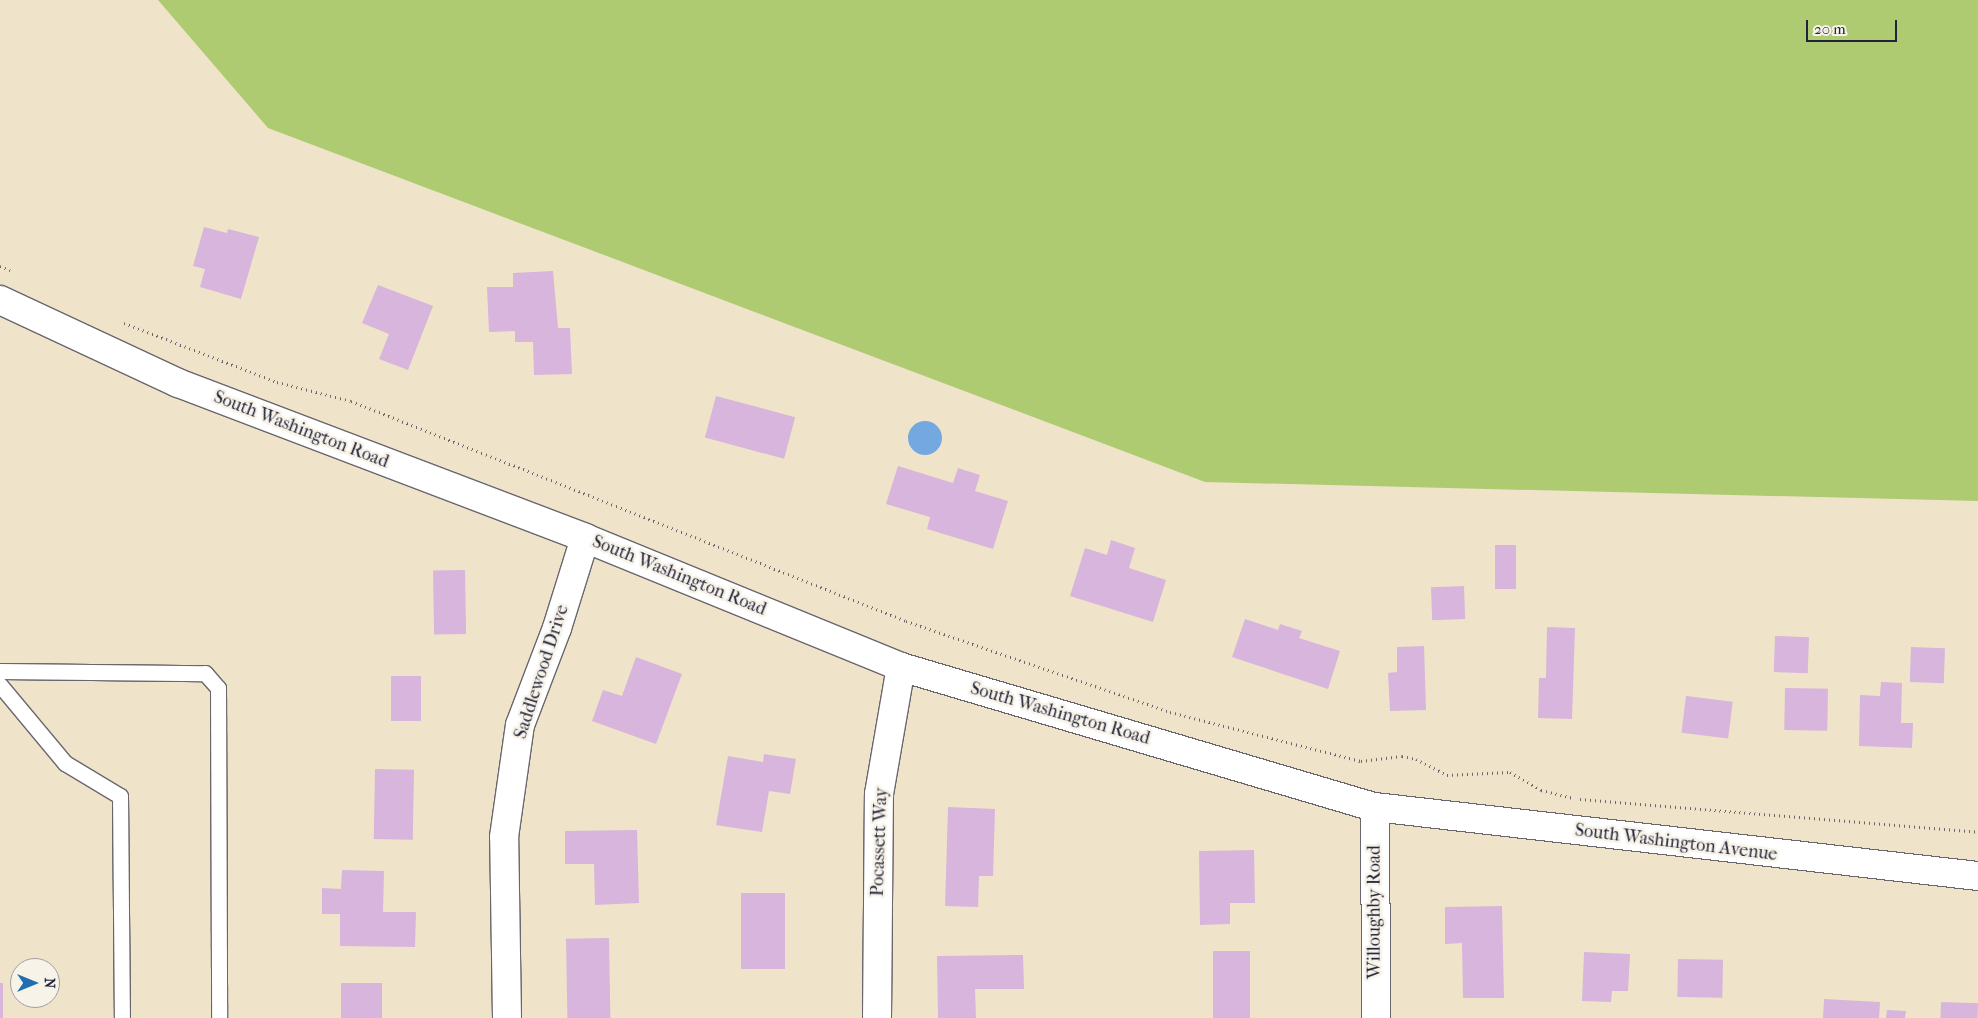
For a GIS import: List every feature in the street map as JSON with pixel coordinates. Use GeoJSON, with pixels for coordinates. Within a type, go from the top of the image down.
{"type":"FeatureCollection","features":[{"type":"Feature","properties":{"kind":"street","name":"South Washington Road"},"geometry":{"type":"LineString","coordinates":[[0,300],[178,383],[585,538],[901,667],[1375,807]]}},
{"type":"Feature","properties":{"kind":"street","name":"Saddlewood Drive"},"geometry":{"type":"LineString","coordinates":[[506,1018],[504,837],[520,725],[557,628],[585,538]]}},
{"type":"Feature","properties":{"kind":"street","name":"Pocassett Way"},"geometry":{"type":"LineString","coordinates":[[877,1018],[879,794],[901,667]]}},
{"type":"Feature","properties":{"kind":"street","name":"South Washington Avenue"},"geometry":{"type":"LineString","coordinates":[[1375,807],[1978,876]]}},
{"type":"Feature","properties":{"kind":"street","name":"Willoughby Road"},"geometry":{"type":"LineString","coordinates":[[1375,807],[1376,1018]]}},
{"type":"Feature","properties":{"kind":"lane"},"geometry":{"type":"LineString","coordinates":[[0,671],[205,673],[218,688],[220,1018]]}},
{"type":"Feature","properties":{"kind":"lane"},"geometry":{"type":"LineString","coordinates":[[0,685],[65,763],[120,796],[122,1018]]}},
{"type":"Feature","properties":{"kind":"path"},"geometry":{"type":"LineString","coordinates":[[0,266],[19,275]]}},
{"type":"Feature","properties":{"kind":"path"},"geometry":{"type":"LineString","coordinates":[[118,321],[277,382],[351,400],[906,620],[1170,712],[1361,761],[1402,756],[1416,759],[1447,775],[1510,772],[1541,790],[1574,798],[1978,832]]}},
{"type":"Feature","properties":{"kind":"green space"},"geometry":{"type":"Polygon","coordinates":[[[158,0],[1978,0],[1978,501],[1205,482],[268,128],[158,0]]]}},
{"type":"Feature","properties":{"kind":"water"},"geometry":{"type":"Polygon","coordinates":[[[925,421],[932,422],[937,426],[941,431],[941,445],[937,450],[932,454],[925,455],[918,454],[913,450],[909,445],[908,438],[909,431],[913,426],[918,422],[925,421]]]}},
{"type":"Feature","properties":{"kind":"building"},"geometry":{"type":"Polygon","coordinates":[[[204,227],[227,233],[228,229],[259,237],[241,299],[200,287],[205,269],[193,266],[204,227]]]}},
{"type":"Feature","properties":{"kind":"building"},"geometry":{"type":"Polygon","coordinates":[[[553,271],[558,328],[570,328],[572,374],[534,375],[533,342],[515,342],[515,331],[489,332],[487,287],[513,287],[513,273],[553,271]]]}},
{"type":"Feature","properties":{"kind":"building"},"geometry":{"type":"Polygon","coordinates":[[[378,285],[433,306],[408,370],[379,359],[389,334],[362,323],[378,285]]]}},
{"type":"Feature","properties":{"kind":"building"},"geometry":{"type":"Polygon","coordinates":[[[716,396],[795,417],[784,459],[705,438],[716,396]]]}},
{"type":"Feature","properties":{"kind":"building"},"geometry":{"type":"Polygon","coordinates":[[[898,466],[953,483],[958,468],[980,475],[975,491],[1008,501],[993,549],[927,529],[930,517],[886,504],[898,466]]]}},
{"type":"Feature","properties":{"kind":"building"},"geometry":{"type":"Polygon","coordinates":[[[1111,540],[1135,548],[1129,568],[1166,580],[1153,622],[1070,596],[1085,548],[1107,555],[1111,540]]]}},
{"type":"Feature","properties":{"kind":"building"},"geometry":{"type":"Polygon","coordinates":[[[1495,545],[1516,545],[1516,589],[1495,589],[1495,545]]]}},
{"type":"Feature","properties":{"kind":"building"},"geometry":{"type":"Polygon","coordinates":[[[465,570],[466,634],[434,635],[433,571],[465,570]]]}},
{"type":"Feature","properties":{"kind":"building"},"geometry":{"type":"Polygon","coordinates":[[[1464,586],[1465,619],[1432,620],[1431,587],[1464,586]]]}},
{"type":"Feature","properties":{"kind":"building"},"geometry":{"type":"Polygon","coordinates":[[[1245,619],[1278,630],[1280,624],[1302,631],[1299,638],[1340,651],[1328,689],[1232,657],[1245,619]]]}},
{"type":"Feature","properties":{"kind":"building"},"geometry":{"type":"Polygon","coordinates":[[[1547,627],[1575,628],[1572,719],[1538,718],[1539,678],[1546,678],[1547,627]]]}},
{"type":"Feature","properties":{"kind":"building"},"geometry":{"type":"Polygon","coordinates":[[[1775,636],[1809,637],[1808,673],[1774,672],[1775,636]]]}},
{"type":"Feature","properties":{"kind":"building"},"geometry":{"type":"Polygon","coordinates":[[[1424,646],[1426,710],[1390,711],[1388,673],[1397,672],[1397,647],[1424,646]]]}},
{"type":"Feature","properties":{"kind":"building"},"geometry":{"type":"Polygon","coordinates":[[[1911,647],[1945,648],[1944,683],[1910,682],[1911,647]]]}},
{"type":"Feature","properties":{"kind":"building"},"geometry":{"type":"Polygon","coordinates":[[[636,657],[682,674],[656,744],[592,721],[603,690],[622,696],[636,657]]]}},
{"type":"Feature","properties":{"kind":"building"},"geometry":{"type":"Polygon","coordinates":[[[391,676],[421,676],[421,721],[391,721],[391,676]]]}},
{"type":"Feature","properties":{"kind":"building"},"geometry":{"type":"Polygon","coordinates":[[[1881,682],[1902,683],[1901,723],[1913,723],[1912,748],[1859,746],[1860,695],[1880,696],[1881,682]]]}},
{"type":"Feature","properties":{"kind":"building"},"geometry":{"type":"Polygon","coordinates":[[[1785,688],[1828,689],[1827,731],[1784,730],[1785,688]]]}},
{"type":"Feature","properties":{"kind":"building"},"geometry":{"type":"Polygon","coordinates":[[[1686,696],[1733,702],[1728,738],[1681,733],[1686,696]]]}},
{"type":"Feature","properties":{"kind":"building"},"geometry":{"type":"Polygon","coordinates":[[[764,754],[796,759],[790,794],[769,791],[762,832],[716,825],[728,756],[763,762],[764,754]]]}},
{"type":"Feature","properties":{"kind":"building"},"geometry":{"type":"Polygon","coordinates":[[[375,769],[414,770],[413,840],[374,839],[375,769]]]}},
{"type":"Feature","properties":{"kind":"building"},"geometry":{"type":"Polygon","coordinates":[[[948,807],[995,809],[993,876],[979,876],[978,907],[945,906],[948,807]]]}},
{"type":"Feature","properties":{"kind":"building"},"geometry":{"type":"Polygon","coordinates":[[[637,830],[639,903],[595,905],[594,864],[565,864],[565,831],[637,830]]]}},
{"type":"Feature","properties":{"kind":"building"},"geometry":{"type":"Polygon","coordinates":[[[1254,850],[1255,903],[1230,903],[1230,924],[1200,925],[1199,851],[1254,850]]]}},
{"type":"Feature","properties":{"kind":"building"},"geometry":{"type":"Polygon","coordinates":[[[342,870],[384,871],[383,912],[416,912],[415,947],[340,946],[340,914],[322,914],[322,888],[341,889],[342,870]]]}},
{"type":"Feature","properties":{"kind":"building"},"geometry":{"type":"Polygon","coordinates":[[[741,893],[785,893],[785,969],[741,969],[741,893]]]}},
{"type":"Feature","properties":{"kind":"building"},"geometry":{"type":"Polygon","coordinates":[[[1502,906],[1504,998],[1463,998],[1462,943],[1445,944],[1445,907],[1502,906]]]}},
{"type":"Feature","properties":{"kind":"building"},"geometry":{"type":"Polygon","coordinates":[[[609,938],[610,1018],[567,1018],[566,939],[609,938]]]}},
{"type":"Feature","properties":{"kind":"building"},"geometry":{"type":"Polygon","coordinates":[[[1213,951],[1250,951],[1250,1018],[1213,1018],[1213,951]]]}},
{"type":"Feature","properties":{"kind":"building"},"geometry":{"type":"Polygon","coordinates":[[[1584,952],[1630,954],[1628,991],[1612,991],[1611,1002],[1582,1001],[1584,952]]]}},
{"type":"Feature","properties":{"kind":"building"},"geometry":{"type":"Polygon","coordinates":[[[1023,955],[1024,989],[975,989],[976,1018],[938,1018],[937,956],[1023,955]]]}},
{"type":"Feature","properties":{"kind":"building"},"geometry":{"type":"Polygon","coordinates":[[[1678,959],[1723,960],[1722,998],[1677,997],[1678,959]]]}},
{"type":"Feature","properties":{"kind":"building"},"geometry":{"type":"Polygon","coordinates":[[[0,983],[3,983],[3,1018],[0,1018],[0,983]]]}},
{"type":"Feature","properties":{"kind":"building"},"geometry":{"type":"Polygon","coordinates":[[[341,983],[382,983],[382,1018],[341,1018],[341,983]]]}},
{"type":"Feature","properties":{"kind":"building"},"geometry":{"type":"Polygon","coordinates":[[[1824,999],[1880,1002],[1879,1018],[1823,1018],[1824,999]]]}},
{"type":"Feature","properties":{"kind":"building"},"geometry":{"type":"Polygon","coordinates":[[[1941,1002],[1978,1003],[1977,1018],[1940,1018],[1941,1002]]]}},
{"type":"Feature","properties":{"kind":"building"},"geometry":{"type":"Polygon","coordinates":[[[1887,1010],[1906,1011],[1905,1018],[1886,1018],[1887,1010]]]}}]}
